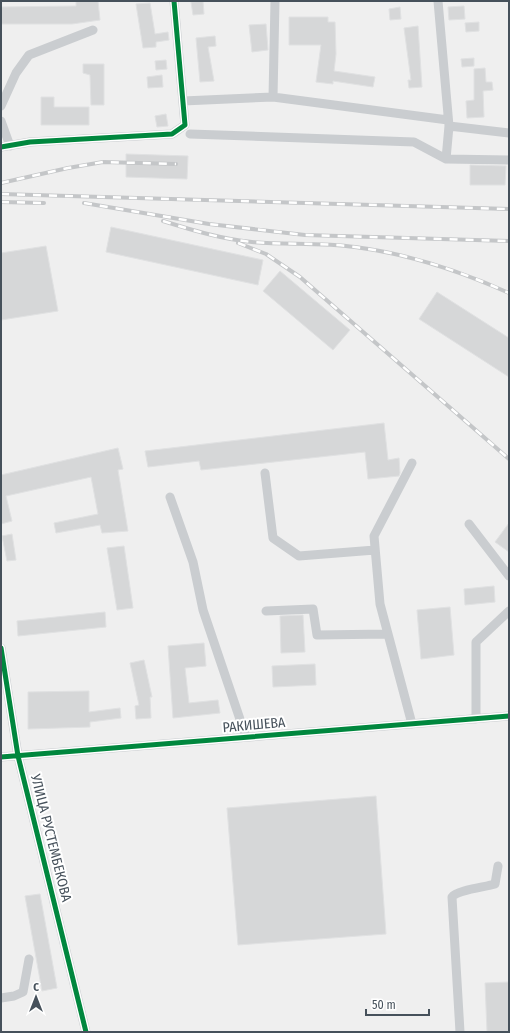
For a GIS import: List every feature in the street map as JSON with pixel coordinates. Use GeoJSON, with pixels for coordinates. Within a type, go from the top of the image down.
{"type":"FeatureCollection","features":[{"type":"Feature","properties":{"kind":"street"},"geometry":{"type":"LineString","coordinates":[[1,121],[6,147],[37,141],[172,134],[185,124],[174,1]]}},
{"type":"Feature","properties":{"kind":"street"},"geometry":{"type":"LineString","coordinates":[[273,98],[275,1]]}},
{"type":"Feature","properties":{"kind":"street"},"geometry":{"type":"LineString","coordinates":[[438,1],[449,123],[446,159]]}},
{"type":"Feature","properties":{"kind":"street"},"geometry":{"type":"LineString","coordinates":[[1,106],[16,73],[29,55],[93,30]]}},
{"type":"Feature","properties":{"kind":"street"},"geometry":{"type":"LineString","coordinates":[[183,101],[273,98],[509,133]]}},
{"type":"Feature","properties":{"kind":"street"},"geometry":{"type":"LineString","coordinates":[[190,134],[414,142],[446,159],[509,160]]}},
{"type":"Feature","properties":{"kind":"street"},"geometry":{"type":"LineString","coordinates":[[412,463],[374,536],[380,604],[412,724]]}},
{"type":"Feature","properties":{"kind":"street"},"geometry":{"type":"LineString","coordinates":[[265,473],[273,538],[298,556],[375,550]]}},
{"type":"Feature","properties":{"kind":"street"},"geometry":{"type":"LineString","coordinates":[[170,497],[194,562],[203,610],[246,737]]}},
{"type":"Feature","properties":{"kind":"street"},"geometry":{"type":"LineString","coordinates":[[469,524],[509,576]]}},
{"type":"Feature","properties":{"kind":"street"},"geometry":{"type":"LineString","coordinates":[[266,611],[313,609],[317,634],[388,634]]}},
{"type":"Feature","properties":{"kind":"street"},"geometry":{"type":"LineString","coordinates":[[476,718],[476,642],[509,611]]}},
{"type":"Feature","properties":{"kind":"street","name":"УЛИЦА РУСТЕМБЕКОВА"},"geometry":{"type":"LineString","coordinates":[[1,648],[18,756],[86,1032]]}},
{"type":"Feature","properties":{"kind":"street","name":"РАКИШЕВА"},"geometry":{"type":"LineString","coordinates":[[1,757],[509,716]]}},
{"type":"Feature","properties":{"kind":"street"},"geometry":{"type":"LineString","coordinates":[[460,1032],[452,898],[454,895],[495,884],[498,866]]}},
{"type":"Feature","properties":{"kind":"street"},"geometry":{"type":"LineString","coordinates":[[1,998],[14,996],[23,992],[29,959]]}},
{"type":"Feature","properties":{"kind":"building"},"geometry":{"type":"Polygon","coordinates":[[[76,1],[98,1],[100,20],[72,24],[1,24],[1,7],[76,6],[76,1]]]}},
{"type":"Feature","properties":{"kind":"building"},"geometry":{"type":"Polygon","coordinates":[[[203,1],[204,14],[193,15],[191,2],[203,1]]]}},
{"type":"Feature","properties":{"kind":"building"},"geometry":{"type":"Polygon","coordinates":[[[150,3],[155,34],[168,32],[169,40],[156,42],[156,47],[143,48],[136,4],[150,3]]]}},
{"type":"Feature","properties":{"kind":"building"},"geometry":{"type":"Polygon","coordinates":[[[464,6],[465,19],[449,20],[448,7],[464,6]]]}},
{"type":"Feature","properties":{"kind":"building"},"geometry":{"type":"Polygon","coordinates":[[[400,7],[401,19],[390,20],[389,9],[400,7]]]}},
{"type":"Feature","properties":{"kind":"building"},"geometry":{"type":"Polygon","coordinates":[[[289,17],[328,17],[328,22],[335,22],[336,54],[334,71],[375,77],[373,87],[333,81],[333,84],[316,82],[321,45],[289,45],[289,17]]]}},
{"type":"Feature","properties":{"kind":"building"},"geometry":{"type":"Polygon","coordinates":[[[479,22],[479,31],[466,32],[465,23],[479,22]]]}},
{"type":"Feature","properties":{"kind":"building"},"geometry":{"type":"Polygon","coordinates":[[[266,24],[268,50],[252,52],[249,25],[266,24]]]}},
{"type":"Feature","properties":{"kind":"building"},"geometry":{"type":"Polygon","coordinates":[[[418,26],[422,87],[409,88],[408,80],[411,80],[404,28],[418,26]]]}},
{"type":"Feature","properties":{"kind":"building"},"geometry":{"type":"Polygon","coordinates":[[[215,36],[216,46],[208,47],[214,81],[200,82],[196,38],[215,36]]]}},
{"type":"Feature","properties":{"kind":"building"},"geometry":{"type":"Polygon","coordinates":[[[474,58],[474,66],[462,67],[461,59],[474,58]]]}},
{"type":"Feature","properties":{"kind":"building"},"geometry":{"type":"Polygon","coordinates":[[[166,60],[167,69],[156,70],[155,61],[166,60]]]}},
{"type":"Feature","properties":{"kind":"building"},"geometry":{"type":"Polygon","coordinates":[[[83,64],[104,64],[104,105],[91,105],[90,75],[83,73],[83,64]]]}},
{"type":"Feature","properties":{"kind":"building"},"geometry":{"type":"Polygon","coordinates":[[[485,68],[486,82],[492,82],[493,90],[483,91],[484,117],[467,118],[466,101],[474,100],[474,69],[485,68]]]}},
{"type":"Feature","properties":{"kind":"building"},"geometry":{"type":"Polygon","coordinates":[[[162,75],[163,87],[148,88],[147,77],[162,75]]]}},
{"type":"Feature","properties":{"kind":"building"},"geometry":{"type":"Polygon","coordinates":[[[41,97],[54,97],[54,107],[89,107],[89,125],[41,125],[41,97]]]}},
{"type":"Feature","properties":{"kind":"building"},"geometry":{"type":"Polygon","coordinates":[[[166,114],[168,126],[157,127],[155,116],[166,114]]]}},
{"type":"Feature","properties":{"kind":"building"},"geometry":{"type":"Polygon","coordinates":[[[126,154],[188,156],[187,179],[126,177],[126,154]]]}},
{"type":"Feature","properties":{"kind":"building"},"geometry":{"type":"Polygon","coordinates":[[[470,165],[506,166],[505,185],[470,185],[470,165]]]}},
{"type":"Feature","properties":{"kind":"building"},"geometry":{"type":"Polygon","coordinates":[[[111,227],[263,260],[258,285],[106,252],[111,227]]]}},
{"type":"Feature","properties":{"kind":"building"},"geometry":{"type":"Polygon","coordinates":[[[46,246],[58,311],[1,320],[1,253],[46,246]]]}},
{"type":"Feature","properties":{"kind":"building"},"geometry":{"type":"Polygon","coordinates":[[[280,271],[350,330],[333,350],[263,291],[280,271]]]}},
{"type":"Feature","properties":{"kind":"building"},"geometry":{"type":"Polygon","coordinates":[[[437,292],[509,338],[509,377],[419,319],[437,292]]]}},
{"type":"Feature","properties":{"kind":"building"},"geometry":{"type":"Polygon","coordinates":[[[384,423],[388,460],[399,458],[399,476],[368,479],[365,452],[201,470],[199,461],[148,467],[145,451],[384,423]]]}},
{"type":"Feature","properties":{"kind":"building"},"geometry":{"type":"Polygon","coordinates":[[[118,448],[123,469],[118,470],[128,531],[102,533],[100,525],[56,533],[54,523],[98,514],[91,477],[6,496],[12,521],[1,524],[1,475],[118,448]]]}},
{"type":"Feature","properties":{"kind":"building"},"geometry":{"type":"Polygon","coordinates":[[[509,523],[509,552],[495,542],[509,523]]]}},
{"type":"Feature","properties":{"kind":"building"},"geometry":{"type":"Polygon","coordinates":[[[12,534],[16,560],[7,561],[2,536],[12,534]]]}},
{"type":"Feature","properties":{"kind":"building"},"geometry":{"type":"Polygon","coordinates":[[[124,546],[133,608],[117,610],[107,548],[124,546]]]}},
{"type":"Feature","properties":{"kind":"building"},"geometry":{"type":"Polygon","coordinates":[[[494,586],[495,602],[465,605],[464,589],[494,586]]]}},
{"type":"Feature","properties":{"kind":"building"},"geometry":{"type":"Polygon","coordinates":[[[450,607],[454,655],[421,659],[417,610],[450,607]]]}},
{"type":"Feature","properties":{"kind":"building"},"geometry":{"type":"Polygon","coordinates":[[[105,612],[106,627],[18,636],[17,621],[105,612]]]}},
{"type":"Feature","properties":{"kind":"building"},"geometry":{"type":"Polygon","coordinates":[[[303,615],[305,652],[281,653],[280,616],[303,615]]]}},
{"type":"Feature","properties":{"kind":"building"},"geometry":{"type":"Polygon","coordinates":[[[204,643],[206,666],[185,668],[189,703],[218,700],[220,713],[173,718],[168,646],[204,643]]]}},
{"type":"Feature","properties":{"kind":"building"},"geometry":{"type":"Polygon","coordinates":[[[144,660],[152,697],[150,697],[151,718],[136,719],[135,706],[139,705],[130,663],[144,660]]]}},
{"type":"Feature","properties":{"kind":"building"},"geometry":{"type":"Polygon","coordinates":[[[315,664],[316,685],[273,687],[272,666],[315,664]]]}},
{"type":"Feature","properties":{"kind":"building"},"geometry":{"type":"Polygon","coordinates":[[[89,691],[89,712],[120,708],[121,718],[90,722],[90,727],[28,729],[28,692],[89,691]]]}},
{"type":"Feature","properties":{"kind":"building"},"geometry":{"type":"Polygon","coordinates":[[[376,796],[386,934],[238,945],[227,808],[376,796]]]}},
{"type":"Feature","properties":{"kind":"building"},"geometry":{"type":"Polygon","coordinates":[[[40,894],[57,988],[42,991],[25,896],[40,894]]]}},
{"type":"Feature","properties":{"kind":"building"},"geometry":{"type":"Polygon","coordinates":[[[509,982],[509,1032],[487,1032],[485,983],[509,982]]]}},
{"type":"Feature","properties":{"kind":"railway"},"geometry":{"type":"LineString","coordinates":[[1,183],[103,162],[176,164]]}},
{"type":"Feature","properties":{"kind":"railway"},"geometry":{"type":"LineString","coordinates":[[1,194],[509,209]]}},
{"type":"Feature","properties":{"kind":"railway"},"geometry":{"type":"LineString","coordinates":[[1,202],[44,203]]}},
{"type":"Feature","properties":{"kind":"railway"},"geometry":{"type":"LineString","coordinates":[[84,203],[209,224],[305,235],[509,241]]}},
{"type":"Feature","properties":{"kind":"railway"},"geometry":{"type":"LineString","coordinates":[[163,221],[207,234],[240,241],[342,245],[395,254],[434,264],[509,293]]}},
{"type":"Feature","properties":{"kind":"railway"},"geometry":{"type":"LineString","coordinates":[[238,243],[266,254],[300,277],[509,459]]}},
{"type":"Feature","properties":{"kind":"cycle path"},"geometry":{"type":"LineString","coordinates":[[1,147],[30,142],[172,134],[185,125],[174,1]]}},
{"type":"Feature","properties":{"kind":"cycle path"},"geometry":{"type":"LineString","coordinates":[[1,648],[18,756],[86,1032]]}},
{"type":"Feature","properties":{"kind":"cycle path"},"geometry":{"type":"LineString","coordinates":[[1,757],[509,716]]}}]}
